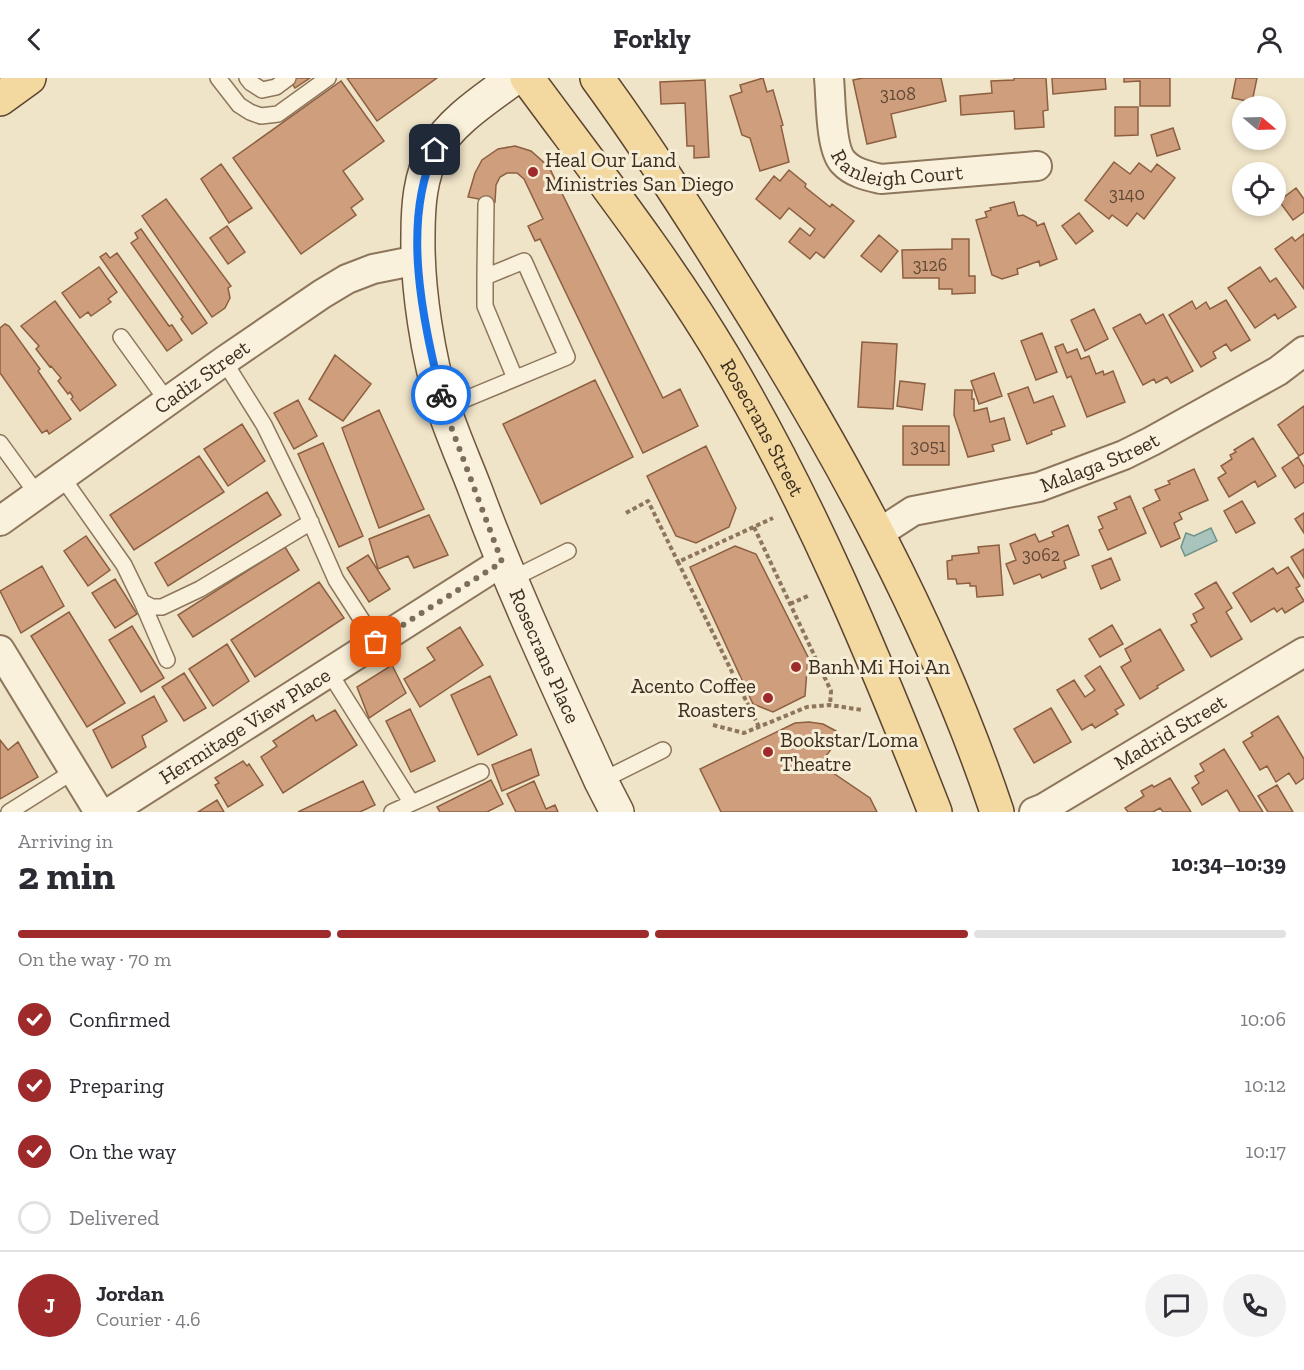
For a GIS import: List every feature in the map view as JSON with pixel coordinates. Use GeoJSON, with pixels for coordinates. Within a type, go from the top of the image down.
{"type":"FeatureCollection","features":[{"type":"Feature","properties":{"kind":"main road"},"geometry":{"type":"LineString","coordinates":[[0,99],[29,78]]}},
{"type":"Feature","properties":{"kind":"main road","name":"Rosecrans Street"},"geometry":{"type":"LineString","coordinates":[[527,78],[683,295],[752,406],[816,530],[895,707],[936,812]]}},
{"type":"Feature","properties":{"kind":"main road"},"geometry":{"type":"LineString","coordinates":[[597,78],[639,136],[778,355],[879,533],[949,687],[976,751],[997,812]]}},
{"type":"Feature","properties":{"kind":"street","name":"Rosecrans Place"},"geometry":{"type":"LineString","coordinates":[[514,78],[457,122],[435,150],[428,165],[420,201],[418,260],[430,350],[444,408],[506,571],[617,812]]}},
{"type":"Feature","properties":{"kind":"street","name":"Ranleigh Court"},"geometry":{"type":"LineString","coordinates":[[829,78],[834,141],[842,161],[860,174],[881,179],[1037,166]]}},
{"type":"Feature","properties":{"kind":"street","name":"Cadiz Street"},"geometry":{"type":"LineString","coordinates":[[0,521],[224,361],[347,279],[373,269],[418,260]]}},
{"type":"Feature","properties":{"kind":"street","name":"Malaga Street"},"geometry":{"type":"LineString","coordinates":[[879,533],[913,511],[1039,487],[1124,455],[1278,371],[1304,351]]}},
{"type":"Feature","properties":{"kind":"street","name":"Hermitage View Place"},"geometry":{"type":"LineString","coordinates":[[110,812],[376,642],[506,571]]}},
{"type":"Feature","properties":{"kind":"street"},"geometry":{"type":"LineString","coordinates":[[0,650],[99,812]]}},
{"type":"Feature","properties":{"kind":"street","name":"Madrid Street"},"geometry":{"type":"LineString","coordinates":[[1034,812],[1304,652]]}},
{"type":"Feature","properties":{"kind":"lane"},"geometry":{"type":"LineString","coordinates":[[218,78],[238,105],[261,116],[278,114],[328,78]]}},
{"type":"Feature","properties":{"kind":"lane"},"geometry":{"type":"LineString","coordinates":[[247,78],[262,90],[276,87],[288,78]]}},
{"type":"Feature","properties":{"kind":"lane"},"geometry":{"type":"LineString","coordinates":[[486,204],[485,306],[515,378]]}},
{"type":"Feature","properties":{"kind":"lane"},"geometry":{"type":"LineString","coordinates":[[444,408],[567,357],[524,261],[485,277]]}},
{"type":"Feature","properties":{"kind":"lane"},"geometry":{"type":"LineString","coordinates":[[121,337],[168,402]]}},
{"type":"Feature","properties":{"kind":"lane"},"geometry":{"type":"LineString","coordinates":[[224,361],[264,425],[336,580],[376,642]]}},
{"type":"Feature","properties":{"kind":"lane"},"geometry":{"type":"LineString","coordinates":[[0,443],[37,494]]}},
{"type":"Feature","properties":{"kind":"lane"},"geometry":{"type":"LineString","coordinates":[[62,477],[124,565],[167,660]]}},
{"type":"Feature","properties":{"kind":"lane"},"geometry":{"type":"LineString","coordinates":[[142,602],[152,607],[162,607],[191,593],[311,522]]}},
{"type":"Feature","properties":{"kind":"lane"},"geometry":{"type":"LineString","coordinates":[[506,571],[568,551]]}},
{"type":"Feature","properties":{"kind":"lane"},"geometry":{"type":"LineString","coordinates":[[329,672],[411,802]]}},
{"type":"Feature","properties":{"kind":"lane"},"geometry":{"type":"LineString","coordinates":[[601,781],[663,750]]}},
{"type":"Feature","properties":{"kind":"lane"},"geometry":{"type":"LineString","coordinates":[[9,812],[74,771]]}},
{"type":"Feature","properties":{"kind":"lane"},"geometry":{"type":"LineString","coordinates":[[392,812],[481,772]]}},
{"type":"Feature","properties":{"kind":"path"},"geometry":{"type":"LineString","coordinates":[[626,513],[648,501],[759,727]]}},
{"type":"Feature","properties":{"kind":"path"},"geometry":{"type":"LineString","coordinates":[[678,562],[773,518]]}},
{"type":"Feature","properties":{"kind":"path"},"geometry":{"type":"LineString","coordinates":[[754,527],[831,691],[830,705]]}},
{"type":"Feature","properties":{"kind":"path"},"geometry":{"type":"LineString","coordinates":[[790,604],[810,595]]}},
{"type":"Feature","properties":{"kind":"path"},"geometry":{"type":"LineString","coordinates":[[713,725],[744,733],[807,707],[830,705],[862,710]]}},
{"type":"Feature","properties":{"kind":"water"},"geometry":{"type":"Polygon","coordinates":[[[1211,528],[1217,541],[1185,556],[1181,547],[1186,533],[1194,536],[1211,528]]]}},
{"type":"Feature","properties":{"kind":"building"},"geometry":{"type":"Polygon","coordinates":[[[288,78],[310,78],[295,88],[288,78]]]}},
{"type":"Feature","properties":{"kind":"building"},"geometry":{"type":"Polygon","coordinates":[[[347,78],[437,78],[377,121],[347,78]]]}},
{"type":"Feature","properties":{"kind":"building"},"geometry":{"type":"Polygon","coordinates":[[[763,78],[767,92],[773,90],[783,125],[781,126],[789,162],[760,171],[750,138],[742,135],[730,96],[742,92],[740,85],[763,78]]]}},
{"type":"Feature","properties":{"kind":"building"},"geometry":{"type":"Polygon","coordinates":[[[941,78],[946,101],[891,114],[896,137],[867,144],[853,80],[941,78]]]}},
{"type":"Feature","properties":{"kind":"building"},"geometry":{"type":"Polygon","coordinates":[[[1014,78],[1046,78],[1048,110],[1043,111],[1044,127],[1015,129],[1014,111],[961,115],[960,96],[992,93],[991,81],[1014,80],[1014,78]]]}},
{"type":"Feature","properties":{"kind":"building"},"geometry":{"type":"Polygon","coordinates":[[[1052,78],[1105,78],[1106,89],[1053,94],[1052,78]]]}},
{"type":"Feature","properties":{"kind":"building"},"geometry":{"type":"Polygon","coordinates":[[[1124,78],[1170,78],[1170,106],[1140,106],[1140,81],[1124,82],[1124,78]]]}},
{"type":"Feature","properties":{"kind":"building"},"geometry":{"type":"Polygon","coordinates":[[[1236,78],[1257,78],[1253,96],[1232,96],[1236,78]]]}},
{"type":"Feature","properties":{"kind":"building"},"geometry":{"type":"Polygon","coordinates":[[[705,80],[709,157],[694,158],[694,146],[687,146],[685,103],[661,104],[660,82],[705,80]]]}},
{"type":"Feature","properties":{"kind":"building"},"geometry":{"type":"Polygon","coordinates":[[[341,81],[384,141],[343,171],[363,199],[351,208],[356,215],[301,254],[233,158],[341,81]]]}},
{"type":"Feature","properties":{"kind":"building"},"geometry":{"type":"Polygon","coordinates":[[[1115,107],[1138,107],[1138,135],[1115,136],[1115,107]]]}},
{"type":"Feature","properties":{"kind":"building"},"geometry":{"type":"Polygon","coordinates":[[[1173,128],[1180,149],[1157,156],[1151,135],[1173,128]]]}},
{"type":"Feature","properties":{"kind":"building"},"geometry":{"type":"Polygon","coordinates":[[[515,146],[531,151],[549,167],[663,398],[680,389],[698,426],[643,453],[540,239],[535,241],[528,226],[543,219],[524,179],[517,173],[507,173],[500,177],[496,185],[495,202],[468,197],[475,173],[482,160],[498,149],[515,146]]]}},
{"type":"Feature","properties":{"kind":"building"},"geometry":{"type":"Polygon","coordinates":[[[1114,162],[1130,174],[1139,163],[1151,172],[1157,164],[1175,178],[1144,219],[1137,213],[1127,226],[1112,215],[1109,219],[1085,200],[1114,162]]]}},
{"type":"Feature","properties":{"kind":"building"},"geometry":{"type":"Polygon","coordinates":[[[221,164],[252,208],[229,223],[201,179],[221,164]]]}},
{"type":"Feature","properties":{"kind":"building"},"geometry":{"type":"Polygon","coordinates":[[[789,170],[806,184],[805,187],[830,207],[832,204],[854,221],[824,258],[816,252],[810,259],[789,242],[800,228],[810,236],[815,229],[789,208],[780,219],[756,199],[774,176],[780,181],[789,170]]]}},
{"type":"Feature","properties":{"kind":"building"},"geometry":{"type":"Polygon","coordinates":[[[1296,188],[1304,199],[1304,212],[1293,220],[1286,210],[1286,196],[1296,188]]]}},
{"type":"Feature","properties":{"kind":"building"},"geometry":{"type":"Polygon","coordinates":[[[166,199],[231,286],[228,288],[230,298],[225,308],[212,317],[142,216],[166,199]]]}},
{"type":"Feature","properties":{"kind":"building"},"geometry":{"type":"Polygon","coordinates":[[[1014,202],[1018,216],[1023,215],[1036,222],[1037,226],[1044,223],[1057,259],[1040,266],[1039,261],[1017,269],[1018,274],[1002,279],[992,275],[976,220],[987,217],[985,212],[991,210],[990,208],[1014,202]]]}},
{"type":"Feature","properties":{"kind":"building"},"geometry":{"type":"Polygon","coordinates":[[[1079,213],[1093,231],[1076,244],[1062,226],[1079,213]]]}},
{"type":"Feature","properties":{"kind":"building"},"geometry":{"type":"Polygon","coordinates":[[[227,226],[245,252],[228,264],[210,238],[227,226]]]}},
{"type":"Feature","properties":{"kind":"building"},"geometry":{"type":"Polygon","coordinates":[[[141,229],[207,323],[192,334],[181,319],[183,317],[131,243],[138,238],[135,233],[141,229]]]}},
{"type":"Feature","properties":{"kind":"building"},"geometry":{"type":"Polygon","coordinates":[[[1304,234],[1304,289],[1275,249],[1292,237],[1295,241],[1304,234]]]}},
{"type":"Feature","properties":{"kind":"building"},"geometry":{"type":"Polygon","coordinates":[[[879,235],[898,251],[881,272],[861,256],[879,235]]]}},
{"type":"Feature","properties":{"kind":"building"},"geometry":{"type":"Polygon","coordinates":[[[952,239],[969,239],[969,276],[975,276],[975,293],[952,294],[952,289],[939,289],[939,278],[903,278],[902,250],[952,249],[952,239]]]}},
{"type":"Feature","properties":{"kind":"building"},"geometry":{"type":"Polygon","coordinates":[[[106,253],[110,258],[117,253],[169,326],[172,325],[182,340],[167,351],[100,257],[106,253]]]}},
{"type":"Feature","properties":{"kind":"building"},"geometry":{"type":"Polygon","coordinates":[[[99,267],[117,292],[108,299],[111,302],[91,316],[88,312],[80,318],[62,293],[99,267]]]}},
{"type":"Feature","properties":{"kind":"building"},"geometry":{"type":"Polygon","coordinates":[[[1260,267],[1270,282],[1276,278],[1296,307],[1278,319],[1275,314],[1255,328],[1228,288],[1260,267]]]}},
{"type":"Feature","properties":{"kind":"building"},"geometry":{"type":"Polygon","coordinates":[[[1226,300],[1250,340],[1231,351],[1226,344],[1213,352],[1216,358],[1201,367],[1169,315],[1192,301],[1196,309],[1206,302],[1210,309],[1226,300]]]}},
{"type":"Feature","properties":{"kind":"building"},"geometry":{"type":"Polygon","coordinates":[[[55,301],[116,385],[80,411],[71,399],[73,397],[70,392],[68,394],[58,381],[61,378],[36,349],[39,346],[21,326],[55,301]]]}},
{"type":"Feature","properties":{"kind":"building"},"geometry":{"type":"Polygon","coordinates":[[[1094,309],[1108,339],[1085,351],[1071,320],[1094,309]]]}},
{"type":"Feature","properties":{"kind":"building"},"geometry":{"type":"Polygon","coordinates":[[[1140,314],[1146,324],[1163,314],[1193,371],[1171,383],[1167,377],[1156,383],[1154,379],[1143,385],[1113,328],[1140,314]]]}},
{"type":"Feature","properties":{"kind":"building"},"geometry":{"type":"Polygon","coordinates":[[[5,324],[9,326],[40,369],[38,371],[71,419],[49,434],[47,430],[42,433],[0,373],[0,328],[5,324]]]}},
{"type":"Feature","properties":{"kind":"building"},"geometry":{"type":"Polygon","coordinates":[[[1042,333],[1057,372],[1036,380],[1021,341],[1042,333]]]}},
{"type":"Feature","properties":{"kind":"building"},"geometry":{"type":"Polygon","coordinates":[[[862,342],[897,344],[893,409],[858,407],[862,342]]]}},
{"type":"Feature","properties":{"kind":"building"},"geometry":{"type":"Polygon","coordinates":[[[1063,344],[1067,353],[1077,349],[1081,359],[1089,356],[1096,374],[1103,371],[1104,375],[1113,371],[1125,402],[1087,417],[1071,376],[1067,378],[1055,347],[1063,344]]]}},
{"type":"Feature","properties":{"kind":"building"},"geometry":{"type":"Polygon","coordinates":[[[335,355],[371,384],[343,421],[309,399],[335,355]]]}},
{"type":"Feature","properties":{"kind":"building"},"geometry":{"type":"Polygon","coordinates":[[[994,373],[1002,396],[979,404],[971,381],[994,373]]]}},
{"type":"Feature","properties":{"kind":"building"},"geometry":{"type":"Polygon","coordinates":[[[595,380],[633,457],[541,504],[503,424],[595,380]]]}},
{"type":"Feature","properties":{"kind":"building"},"geometry":{"type":"Polygon","coordinates":[[[900,381],[925,384],[922,410],[897,406],[900,381]]]}},
{"type":"Feature","properties":{"kind":"building"},"geometry":{"type":"Polygon","coordinates":[[[1028,387],[1034,403],[1053,396],[1065,426],[1027,444],[1008,394],[1028,387]]]}},
{"type":"Feature","properties":{"kind":"building"},"geometry":{"type":"Polygon","coordinates":[[[955,390],[972,390],[974,411],[987,408],[990,422],[1004,418],[1010,440],[992,445],[994,451],[968,457],[954,415],[955,390]]]}},
{"type":"Feature","properties":{"kind":"building"},"geometry":{"type":"Polygon","coordinates":[[[298,400],[317,436],[294,449],[274,413],[298,400]]]}},
{"type":"Feature","properties":{"kind":"building"},"geometry":{"type":"Polygon","coordinates":[[[1304,406],[1304,453],[1299,456],[1278,425],[1304,406]]]}},
{"type":"Feature","properties":{"kind":"building"},"geometry":{"type":"Polygon","coordinates":[[[379,410],[424,509],[379,528],[342,428],[379,410]]]}},
{"type":"Feature","properties":{"kind":"building"},"geometry":{"type":"Polygon","coordinates":[[[242,424],[265,461],[228,486],[204,449],[242,424]]]}},
{"type":"Feature","properties":{"kind":"building"},"geometry":{"type":"Polygon","coordinates":[[[903,426],[949,426],[949,465],[903,465],[903,426]]]}},
{"type":"Feature","properties":{"kind":"building"},"geometry":{"type":"Polygon","coordinates":[[[1253,438],[1276,476],[1258,487],[1255,481],[1229,497],[1218,478],[1226,473],[1221,466],[1232,459],[1230,455],[1236,452],[1234,450],[1253,438]]]}},
{"type":"Feature","properties":{"kind":"building"},"geometry":{"type":"Polygon","coordinates":[[[323,443],[363,536],[339,547],[298,454],[323,443]]]}},
{"type":"Feature","properties":{"kind":"building"},"geometry":{"type":"Polygon","coordinates":[[[706,446],[736,508],[729,527],[696,543],[676,536],[647,476],[706,446]]]}},
{"type":"Feature","properties":{"kind":"building"},"geometry":{"type":"Polygon","coordinates":[[[199,456],[224,492],[134,550],[110,515],[199,456]]]}},
{"type":"Feature","properties":{"kind":"building"},"geometry":{"type":"Polygon","coordinates":[[[1298,457],[1304,467],[1304,482],[1295,488],[1282,468],[1298,457]]]}},
{"type":"Feature","properties":{"kind":"building"},"geometry":{"type":"Polygon","coordinates":[[[1194,469],[1208,500],[1179,513],[1182,519],[1174,523],[1180,538],[1161,547],[1143,508],[1160,500],[1155,490],[1170,484],[1168,481],[1194,469]]]}},
{"type":"Feature","properties":{"kind":"building"},"geometry":{"type":"Polygon","coordinates":[[[267,492],[281,515],[168,586],[155,563],[267,492]]]}},
{"type":"Feature","properties":{"kind":"building"},"geometry":{"type":"Polygon","coordinates":[[[1130,496],[1146,533],[1108,550],[1099,530],[1103,528],[1098,517],[1117,509],[1114,503],[1130,496]]]}},
{"type":"Feature","properties":{"kind":"building"},"geometry":{"type":"Polygon","coordinates":[[[1242,501],[1255,523],[1236,533],[1224,511],[1242,501]]]}},
{"type":"Feature","properties":{"kind":"building"},"geometry":{"type":"Polygon","coordinates":[[[1304,513],[1304,533],[1295,519],[1304,513]]]}},
{"type":"Feature","properties":{"kind":"building"},"geometry":{"type":"Polygon","coordinates":[[[429,515],[448,555],[414,568],[408,556],[378,569],[369,539],[429,515]]]}},
{"type":"Feature","properties":{"kind":"building"},"geometry":{"type":"Polygon","coordinates":[[[1068,525],[1079,555],[1064,561],[1066,568],[1042,578],[1040,574],[1014,584],[1006,564],[1016,560],[1010,544],[1035,534],[1039,542],[1054,536],[1052,532],[1068,525]]]}},
{"type":"Feature","properties":{"kind":"building"},"geometry":{"type":"Polygon","coordinates":[[[86,536],[110,570],[88,586],[64,551],[86,536]]]}},
{"type":"Feature","properties":{"kind":"building"},"geometry":{"type":"Polygon","coordinates":[[[999,545],[1003,595],[977,597],[976,586],[970,586],[970,583],[957,584],[956,579],[948,579],[947,561],[952,560],[952,556],[979,553],[978,547],[999,545]]]}},
{"type":"Feature","properties":{"kind":"building"},"geometry":{"type":"Polygon","coordinates":[[[735,546],[756,554],[808,657],[805,696],[773,712],[753,704],[690,567],[735,546]]]}},
{"type":"Feature","properties":{"kind":"building"},"geometry":{"type":"Polygon","coordinates":[[[285,547],[299,570],[193,637],[178,615],[285,547]]]}},
{"type":"Feature","properties":{"kind":"building"},"geometry":{"type":"Polygon","coordinates":[[[1304,549],[1304,578],[1291,557],[1304,549]]]}},
{"type":"Feature","properties":{"kind":"building"},"geometry":{"type":"Polygon","coordinates":[[[368,555],[390,589],[369,602],[347,568],[368,555]]]}},
{"type":"Feature","properties":{"kind":"building"},"geometry":{"type":"Polygon","coordinates":[[[1111,558],[1120,580],[1101,589],[1092,566],[1111,558]]]}},
{"type":"Feature","properties":{"kind":"building"},"geometry":{"type":"Polygon","coordinates":[[[42,566],[64,606],[21,633],[0,591],[42,566]]]}},
{"type":"Feature","properties":{"kind":"building"},"geometry":{"type":"Polygon","coordinates":[[[1288,567],[1300,586],[1296,588],[1304,601],[1285,613],[1282,608],[1277,612],[1274,608],[1251,622],[1233,593],[1273,568],[1277,574],[1288,567]]]}},
{"type":"Feature","properties":{"kind":"building"},"geometry":{"type":"Polygon","coordinates":[[[115,579],[137,614],[115,628],[92,593],[115,579]]]}},
{"type":"Feature","properties":{"kind":"building"},"geometry":{"type":"Polygon","coordinates":[[[319,582],[344,618],[255,677],[231,640],[319,582]]]}},
{"type":"Feature","properties":{"kind":"building"},"geometry":{"type":"Polygon","coordinates":[[[1216,582],[1232,608],[1226,612],[1242,639],[1211,657],[1191,625],[1197,622],[1193,614],[1204,608],[1195,594],[1216,582]]]}},
{"type":"Feature","properties":{"kind":"building"},"geometry":{"type":"Polygon","coordinates":[[[69,612],[125,703],[87,727],[31,636],[69,612]]]}},
{"type":"Feature","properties":{"kind":"building"},"geometry":{"type":"Polygon","coordinates":[[[1112,625],[1123,644],[1100,657],[1089,639],[1112,625]]]}},
{"type":"Feature","properties":{"kind":"building"},"geometry":{"type":"Polygon","coordinates":[[[132,626],[164,678],[141,692],[109,640],[132,626]]]}},
{"type":"Feature","properties":{"kind":"building"},"geometry":{"type":"Polygon","coordinates":[[[460,627],[483,665],[420,707],[404,679],[435,660],[427,648],[460,627]]]}},
{"type":"Feature","properties":{"kind":"building"},"geometry":{"type":"Polygon","coordinates":[[[1160,629],[1184,670],[1140,699],[1121,667],[1131,661],[1125,649],[1160,629]]]}},
{"type":"Feature","properties":{"kind":"building"},"geometry":{"type":"Polygon","coordinates":[[[227,644],[249,681],[213,706],[189,669],[227,644]]]}},
{"type":"Feature","properties":{"kind":"building"},"geometry":{"type":"Polygon","coordinates":[[[392,665],[406,693],[369,718],[357,687],[392,665]]]}},
{"type":"Feature","properties":{"kind":"building"},"geometry":{"type":"Polygon","coordinates":[[[1100,666],[1124,705],[1115,710],[1118,714],[1095,728],[1092,724],[1082,730],[1057,690],[1074,680],[1085,697],[1095,690],[1085,676],[1100,666]]]}},
{"type":"Feature","properties":{"kind":"building"},"geometry":{"type":"Polygon","coordinates":[[[184,673],[206,708],[184,721],[162,687],[184,673]]]}},
{"type":"Feature","properties":{"kind":"building"},"geometry":{"type":"Polygon","coordinates":[[[490,676],[517,735],[478,755],[451,695],[490,676]]]}},
{"type":"Feature","properties":{"kind":"building"},"geometry":{"type":"Polygon","coordinates":[[[154,696],[167,721],[142,736],[146,747],[112,768],[93,730],[154,696]]]}},
{"type":"Feature","properties":{"kind":"building"},"geometry":{"type":"Polygon","coordinates":[[[1051,708],[1071,742],[1034,763],[1014,729],[1051,708]]]}},
{"type":"Feature","properties":{"kind":"building"},"geometry":{"type":"Polygon","coordinates":[[[410,709],[435,761],[411,772],[386,721],[410,709]]]}},
{"type":"Feature","properties":{"kind":"building"},"geometry":{"type":"Polygon","coordinates":[[[335,710],[357,745],[283,793],[261,757],[277,746],[273,741],[313,715],[316,721],[335,710]]]}},
{"type":"Feature","properties":{"kind":"building"},"geometry":{"type":"Polygon","coordinates":[[[1278,716],[1304,759],[1304,778],[1296,784],[1289,773],[1276,782],[1267,766],[1260,770],[1243,742],[1253,736],[1251,733],[1278,716]]]}},
{"type":"Feature","properties":{"kind":"building"},"geometry":{"type":"Polygon","coordinates":[[[795,723],[823,724],[836,731],[832,748],[820,764],[870,798],[877,812],[721,812],[700,769],[795,723]]]}},
{"type":"Feature","properties":{"kind":"building"},"geometry":{"type":"Polygon","coordinates":[[[0,740],[8,750],[18,742],[38,777],[0,799],[0,740]]]}},
{"type":"Feature","properties":{"kind":"building"},"geometry":{"type":"Polygon","coordinates":[[[531,749],[539,775],[502,791],[492,765],[531,749]]]}},
{"type":"Feature","properties":{"kind":"building"},"geometry":{"type":"Polygon","coordinates":[[[1224,749],[1263,812],[1240,812],[1227,790],[1202,805],[1192,788],[1199,783],[1195,776],[1204,771],[1200,764],[1224,749]]]}},
{"type":"Feature","properties":{"kind":"building"},"geometry":{"type":"Polygon","coordinates":[[[243,761],[247,766],[249,764],[263,785],[228,807],[215,785],[219,783],[215,778],[243,761]]]}},
{"type":"Feature","properties":{"kind":"building"},"geometry":{"type":"Polygon","coordinates":[[[1170,778],[1191,812],[1163,812],[1160,808],[1153,812],[1128,812],[1125,808],[1144,796],[1141,791],[1170,778]]]}},
{"type":"Feature","properties":{"kind":"building"},"geometry":{"type":"Polygon","coordinates":[[[491,780],[503,804],[487,812],[440,812],[437,807],[491,780]]]}},
{"type":"Feature","properties":{"kind":"building"},"geometry":{"type":"Polygon","coordinates":[[[363,781],[375,805],[360,812],[298,812],[363,781]]]}},
{"type":"Feature","properties":{"kind":"building"},"geometry":{"type":"Polygon","coordinates":[[[534,781],[546,809],[555,805],[558,812],[516,812],[507,794],[534,781]]]}},
{"type":"Feature","properties":{"kind":"building"},"geometry":{"type":"Polygon","coordinates":[[[1277,785],[1293,812],[1268,812],[1258,796],[1277,785]]]}},
{"type":"Feature","properties":{"kind":"building"},"geometry":{"type":"Polygon","coordinates":[[[217,800],[224,812],[198,812],[217,800]]]}},
{"type":"Feature","properties":{"kind":"way so far"},"geometry":{"type":"LineString","coordinates":[[376,642],[502,562],[441,395]]}},
{"type":"Feature","properties":{"kind":"place","name":"Heal Our Land Ministries San Diego"},"geometry":{"type":"Point","coordinates":[533,172]}},
{"type":"Feature","properties":{"kind":"place","name":"Banh Mi Hoi An"},"geometry":{"type":"Point","coordinates":[796,667]}},
{"type":"Feature","properties":{"kind":"place","name":"Acento Coffee Roasters"},"geometry":{"type":"Point","coordinates":[768,698]}},
{"type":"Feature","properties":{"kind":"place","name":"Bookstar/Loma Theatre"},"geometry":{"type":"Point","coordinates":[768,752]}},
{"type":"Feature","properties":{"kind":"route"},"geometry":{"type":"LineString","coordinates":[[435,150],[423,181],[418,221],[418,260],[430,350],[441,395]]}}]}
